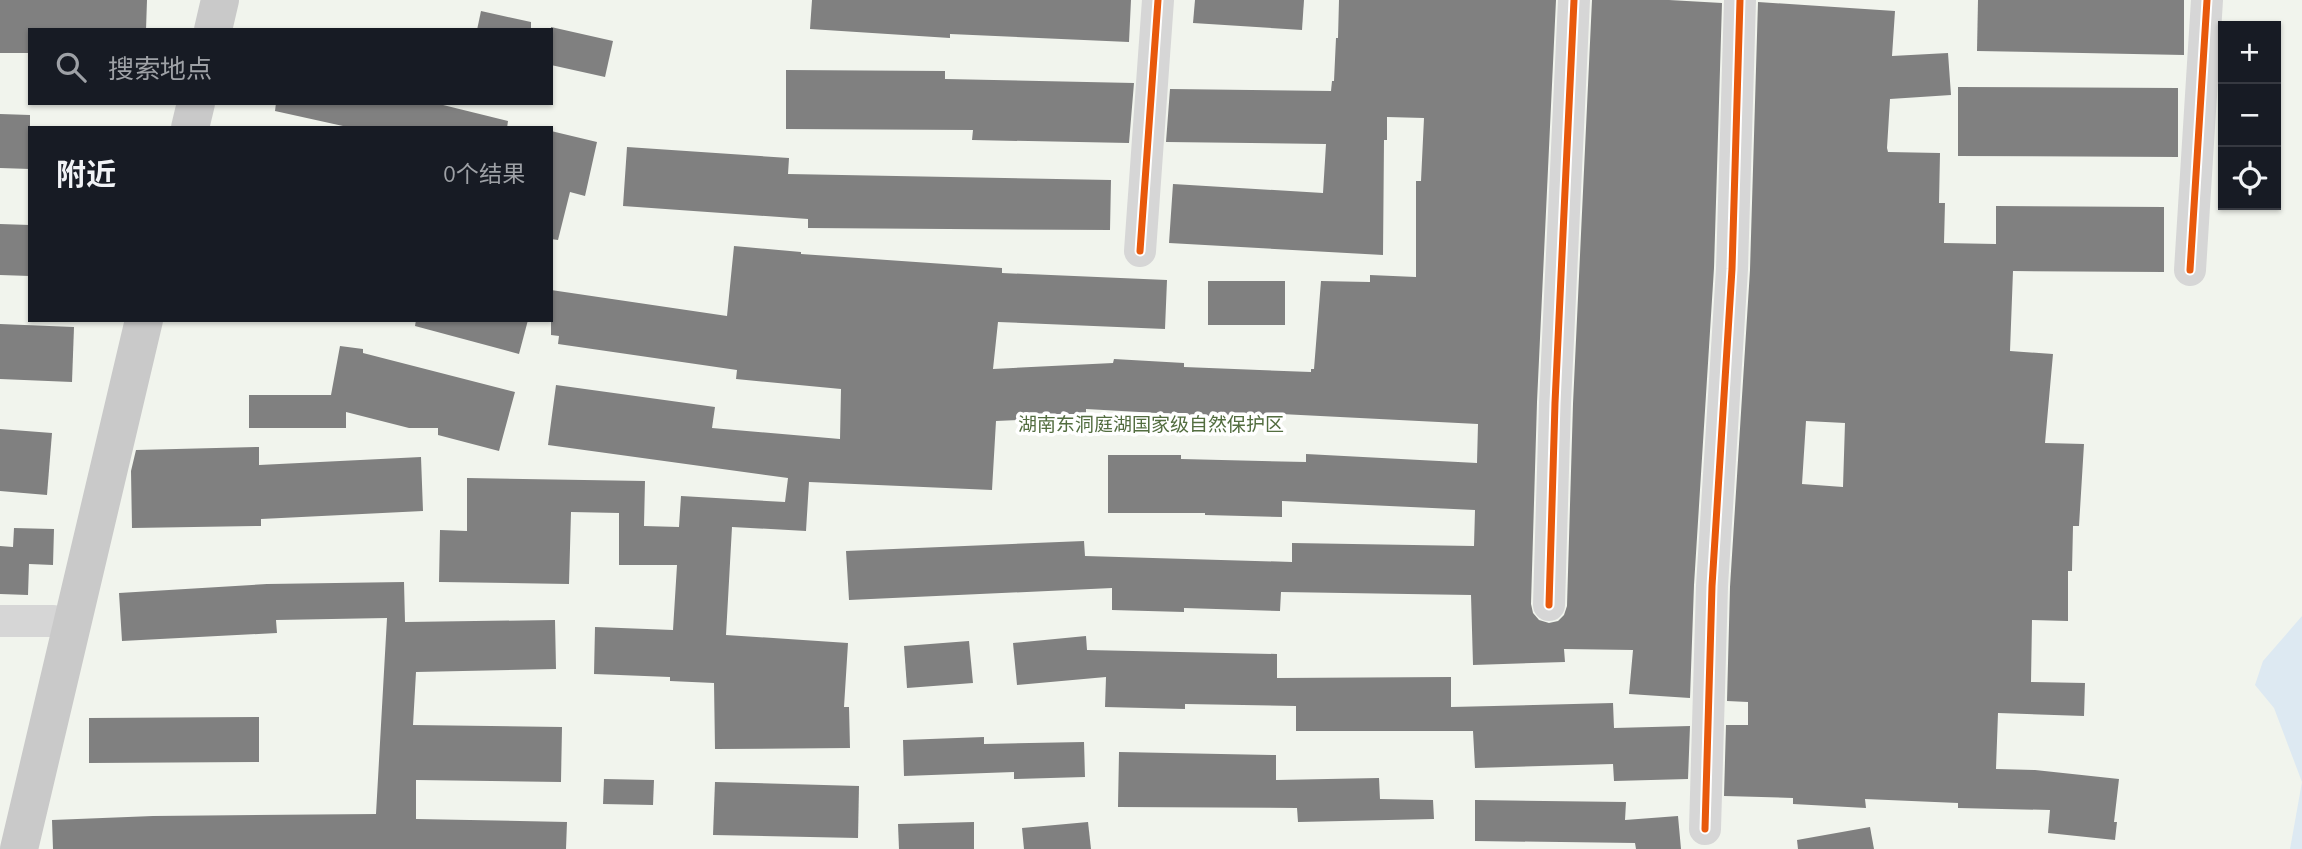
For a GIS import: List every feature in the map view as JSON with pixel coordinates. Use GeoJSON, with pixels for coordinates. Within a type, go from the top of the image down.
{"type":"FeatureCollection","features":[{"type":"Feature","properties":{"kind":"main road"},"geometry":{"type":"LineString","coordinates":[[189,28],[196,0]]}},
{"type":"Feature","properties":{"kind":"main road"},"geometry":{"type":"LineString","coordinates":[[213,28],[220,0]]}},
{"type":"Feature","properties":{"kind":"main road"},"geometry":{"type":"LineString","coordinates":[[167,126],[172,105]]}},
{"type":"Feature","properties":{"kind":"main road"},"geometry":{"type":"LineString","coordinates":[[190,126],[196,105]]}},
{"type":"Feature","properties":{"kind":"main road"},"geometry":{"type":"LineString","coordinates":[[0,835],[53,621],[122,322]]}},
{"type":"Feature","properties":{"kind":"main road"},"geometry":{"type":"LineString","coordinates":[[19,849],[144,322]]}},
{"type":"Feature","properties":{"kind":"street"},"geometry":{"type":"LineString","coordinates":[[1140,251],[1158,0]]}},
{"type":"Feature","properties":{"kind":"street"},"geometry":{"type":"LineString","coordinates":[[1549,605],[1573,0]]}},
{"type":"Feature","properties":{"kind":"street"},"geometry":{"type":"LineString","coordinates":[[1705,829],[1712,586],[1732,269],[1740,0]]}},
{"type":"Feature","properties":{"kind":"street"},"geometry":{"type":"LineString","coordinates":[[2190,270],[2207,0]]}},
{"type":"Feature","properties":{"kind":"street"},"geometry":{"type":"LineString","coordinates":[[0,621],[53,621]]}},
{"type":"Feature","properties":{"kind":"green space","name":"湖南东洞庭湖国家级自然保护区"},"geometry":{"type":"Polygon","coordinates":[[[0,0],[2302,0],[2302,849],[0,849],[0,0]]]}},
{"type":"Feature","properties":{"kind":"shaded area"},"geometry":{"type":"Polygon","coordinates":[[[2302,616],[2302,782],[2274,708],[2255,685],[2263,661],[2302,616]]]}},
{"type":"Feature","properties":{"kind":"shaded area"},"geometry":{"type":"Polygon","coordinates":[[[2302,782],[2302,849],[2290,849],[2302,782]]]}},
{"type":"Feature","properties":{"kind":"building"},"geometry":{"type":"Polygon","coordinates":[[[0,0],[147,0],[146,28],[28,28],[28,53],[0,53],[0,0]]]}},
{"type":"Feature","properties":{"kind":"building"},"geometry":{"type":"Polygon","coordinates":[[[812,0],[1131,0],[1129,42],[950,34],[950,38],[810,29],[812,0]]]}},
{"type":"Feature","properties":{"kind":"building"},"geometry":{"type":"Polygon","coordinates":[[[1195,0],[1304,0],[1302,30],[1193,23],[1195,0]]]}},
{"type":"Feature","properties":{"kind":"building"},"geometry":{"type":"Polygon","coordinates":[[[1339,0],[1556,0],[1537,402],[1531,604],[1533,613],[1539,620],[1549,623],[1558,621],[1567,606],[1573,404],[1592,0],[1722,3],[1714,268],[1694,585],[1690,698],[1629,694],[1633,650],[1564,649],[1565,662],[1473,665],[1471,595],[1281,592],[1280,611],[1184,608],[1184,612],[1112,610],[1112,588],[849,600],[846,551],[1084,541],[1085,556],[1292,562],[1292,543],[1474,546],[1475,510],[1282,501],[1282,517],[1205,513],[1108,513],[1108,455],[1181,455],[1181,459],[1306,462],[1306,454],[1477,463],[1478,424],[1281,414],[1281,420],[1086,409],[1086,417],[996,421],[992,490],[809,482],[806,531],[732,527],[726,635],[848,643],[844,707],[849,707],[850,748],[715,749],[714,683],[670,681],[670,677],[594,674],[595,627],[673,630],[677,565],[619,565],[619,513],[571,512],[569,584],[439,582],[440,530],[467,531],[467,478],[645,481],[644,526],[679,527],[681,496],[785,502],[788,478],[548,445],[556,385],[715,407],[712,428],[840,439],[841,389],[736,379],[737,370],[558,344],[559,336],[551,335],[553,290],[727,316],[734,246],[801,254],[1002,268],[1002,273],[1167,280],[1165,329],[998,322],[993,369],[1113,363],[1114,359],[1184,363],[1184,367],[1311,372],[1311,369],[1314,369],[1321,281],[1370,282],[1370,275],[1416,277],[1416,181],[1421,181],[1424,118],[1387,117],[1387,140],[1384,140],[1383,255],[1169,243],[1173,184],[1323,193],[1326,144],[1166,142],[1170,89],[1331,91],[1338,38],[1339,0]]]}},
{"type":"Feature","properties":{"kind":"building"},"geometry":{"type":"Polygon","coordinates":[[[1978,0],[2184,0],[2184,55],[1977,51],[1978,0]]]}},
{"type":"Feature","properties":{"kind":"building"},"geometry":{"type":"Polygon","coordinates":[[[1758,2],[1895,11],[1892,56],[1948,53],[1951,95],[1890,99],[1887,148],[1888,152],[1940,153],[1939,203],[1945,203],[1944,243],[1996,244],[1996,206],[2164,207],[2164,272],[2013,271],[2010,351],[2053,354],[2045,443],[2084,444],[2079,526],[2073,526],[2072,571],[2068,571],[2068,621],[2032,620],[2031,682],[2085,683],[2084,716],[1998,713],[1996,769],[2035,770],[2119,779],[2114,822],[2117,822],[2115,840],[2048,833],[2050,810],[1958,808],[1958,803],[1865,799],[1866,808],[1793,804],[1793,798],[1724,796],[1726,725],[1748,725],[1748,702],[1727,701],[1730,587],[1750,270],[1758,2]],[[1806,421],[1802,484],[1843,487],[1845,423],[1806,421]]]}},
{"type":"Feature","properties":{"kind":"building"},"geometry":{"type":"Polygon","coordinates":[[[481,11],[531,22],[531,28],[477,28],[481,11]]]}},
{"type":"Feature","properties":{"kind":"building"},"geometry":{"type":"Polygon","coordinates":[[[551,28],[613,41],[605,77],[553,65],[551,28]]]}},
{"type":"Feature","properties":{"kind":"building"},"geometry":{"type":"Polygon","coordinates":[[[786,70],[945,71],[945,79],[1134,83],[1129,143],[972,140],[973,130],[786,129],[786,70]]]}},
{"type":"Feature","properties":{"kind":"building"},"geometry":{"type":"Polygon","coordinates":[[[1958,87],[2178,88],[2178,157],[1958,156],[1958,87]]]}},
{"type":"Feature","properties":{"kind":"building"},"geometry":{"type":"Polygon","coordinates":[[[276,105],[443,105],[508,121],[507,126],[343,126],[275,111],[276,105]]]}},
{"type":"Feature","properties":{"kind":"building"},"geometry":{"type":"Polygon","coordinates":[[[0,114],[30,115],[28,169],[0,168],[0,114]]]}},
{"type":"Feature","properties":{"kind":"building"},"geometry":{"type":"Polygon","coordinates":[[[553,131],[597,142],[585,196],[570,192],[558,240],[553,239],[553,131]]]}},
{"type":"Feature","properties":{"kind":"building"},"geometry":{"type":"Polygon","coordinates":[[[627,147],[789,158],[788,174],[1111,180],[1110,230],[808,228],[808,219],[623,206],[627,147]]]}},
{"type":"Feature","properties":{"kind":"building"},"geometry":{"type":"Polygon","coordinates":[[[0,224],[28,225],[28,276],[0,275],[0,224]]]}},
{"type":"Feature","properties":{"kind":"building"},"geometry":{"type":"Polygon","coordinates":[[[1208,281],[1285,281],[1285,325],[1208,325],[1208,281]]]}},
{"type":"Feature","properties":{"kind":"building"},"geometry":{"type":"Polygon","coordinates":[[[416,322],[527,322],[519,354],[415,326],[416,322]]]}},
{"type":"Feature","properties":{"kind":"building"},"geometry":{"type":"Polygon","coordinates":[[[0,324],[74,327],[72,382],[0,379],[0,324]]]}},
{"type":"Feature","properties":{"kind":"building"},"geometry":{"type":"Polygon","coordinates":[[[340,346],[363,349],[363,353],[515,392],[499,451],[438,435],[438,428],[409,428],[346,412],[346,428],[249,428],[249,395],[331,395],[340,346]]]}},
{"type":"Feature","properties":{"kind":"building"},"geometry":{"type":"Polygon","coordinates":[[[0,429],[52,433],[47,495],[0,491],[0,429]]]}},
{"type":"Feature","properties":{"kind":"building"},"geometry":{"type":"Polygon","coordinates":[[[259,447],[259,465],[421,457],[423,511],[261,519],[261,526],[132,528],[131,471],[136,450],[259,447]]]}},
{"type":"Feature","properties":{"kind":"building"},"geometry":{"type":"Polygon","coordinates":[[[14,528],[54,529],[53,565],[29,564],[28,595],[0,594],[0,546],[13,547],[14,528]]]}},
{"type":"Feature","properties":{"kind":"building"},"geometry":{"type":"Polygon","coordinates":[[[404,582],[405,622],[555,620],[556,669],[416,672],[413,725],[562,727],[561,782],[416,780],[416,819],[567,822],[566,849],[53,849],[52,820],[153,816],[376,814],[387,618],[276,620],[277,633],[122,641],[119,593],[267,584],[404,582]]]}},
{"type":"Feature","properties":{"kind":"building"},"geometry":{"type":"Polygon","coordinates":[[[1086,636],[1087,650],[1277,654],[1277,678],[1451,677],[1451,707],[1613,703],[1614,728],[1690,726],[1688,779],[1614,781],[1613,764],[1475,768],[1473,731],[1296,731],[1296,706],[1185,704],[1185,709],[1105,707],[1106,677],[1017,685],[1013,643],[1086,636]]]}},
{"type":"Feature","properties":{"kind":"building"},"geometry":{"type":"Polygon","coordinates":[[[969,641],[973,683],[907,688],[904,646],[969,641]]]}},
{"type":"Feature","properties":{"kind":"building"},"geometry":{"type":"Polygon","coordinates":[[[259,717],[259,762],[89,763],[89,718],[259,717]]]}},
{"type":"Feature","properties":{"kind":"building"},"geometry":{"type":"Polygon","coordinates":[[[984,737],[984,744],[1084,742],[1085,777],[1014,779],[1014,772],[904,776],[903,740],[984,737]]]}},
{"type":"Feature","properties":{"kind":"building"},"geometry":{"type":"Polygon","coordinates":[[[1119,752],[1276,755],[1276,780],[1379,778],[1380,799],[1433,800],[1434,819],[1298,822],[1297,808],[1118,807],[1119,752]]]}},
{"type":"Feature","properties":{"kind":"building"},"geometry":{"type":"Polygon","coordinates":[[[604,779],[654,780],[653,805],[603,804],[604,779]]]}},
{"type":"Feature","properties":{"kind":"building"},"geometry":{"type":"Polygon","coordinates":[[[715,782],[859,786],[858,838],[713,835],[715,782]]]}},
{"type":"Feature","properties":{"kind":"building"},"geometry":{"type":"Polygon","coordinates":[[[1475,800],[1626,802],[1625,820],[1678,816],[1681,849],[1636,849],[1635,843],[1475,841],[1475,800]]]}},
{"type":"Feature","properties":{"kind":"building"},"geometry":{"type":"Polygon","coordinates":[[[974,822],[974,849],[899,849],[898,824],[974,822]]]}},
{"type":"Feature","properties":{"kind":"building"},"geometry":{"type":"Polygon","coordinates":[[[1088,822],[1091,849],[1024,849],[1022,828],[1088,822]]]}},
{"type":"Feature","properties":{"kind":"building"},"geometry":{"type":"Polygon","coordinates":[[[1870,827],[1874,849],[1798,849],[1797,840],[1870,827]]]}},
{"type":"Feature","properties":{"kind":"cycle path"},"geometry":{"type":"LineString","coordinates":[[1140,251],[1158,0]]}},
{"type":"Feature","properties":{"kind":"cycle path"},"geometry":{"type":"LineString","coordinates":[[1549,605],[1555,403],[1574,0]]}},
{"type":"Feature","properties":{"kind":"cycle path"},"geometry":{"type":"LineString","coordinates":[[1705,829],[1712,586],[1732,269],[1740,0]]}},
{"type":"Feature","properties":{"kind":"cycle path"},"geometry":{"type":"LineString","coordinates":[[2190,270],[2207,0]]}}]}
